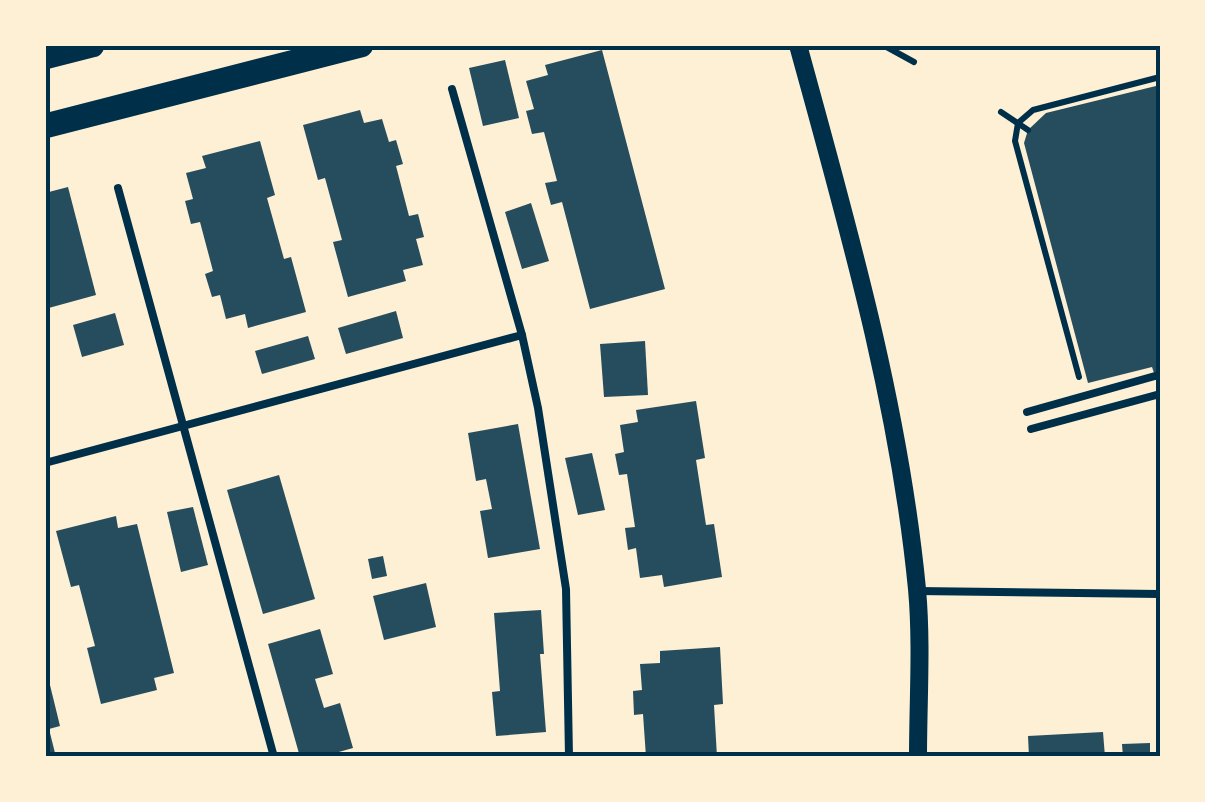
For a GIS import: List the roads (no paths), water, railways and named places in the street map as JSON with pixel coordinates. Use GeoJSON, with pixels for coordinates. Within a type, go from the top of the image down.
{"type":"FeatureCollection","features":[{"type":"Feature","properties":{"kind":"main road"},"geometry":{"type":"LineString","coordinates":[[45,57],[92,45]]}},
{"type":"Feature","properties":{"kind":"main road"},"geometry":{"type":"LineString","coordinates":[[45,126],[361,45]]}},
{"type":"Feature","properties":{"kind":"street"},"geometry":{"type":"LineString","coordinates":[[798,45],[870,307],[898,446],[918,591],[918,757]]}},
{"type":"Feature","properties":{"kind":"lane"},"geometry":{"type":"LineString","coordinates":[[452,89],[522,335],[538,408],[566,589],[569,757]]}},
{"type":"Feature","properties":{"kind":"lane"},"geometry":{"type":"LineString","coordinates":[[118,188],[274,757]]}},
{"type":"Feature","properties":{"kind":"lane"},"geometry":{"type":"LineString","coordinates":[[45,463],[522,335]]}},
{"type":"Feature","properties":{"kind":"lane"},"geometry":{"type":"LineString","coordinates":[[1027,412],[1155,376]]}},
{"type":"Feature","properties":{"kind":"lane"},"geometry":{"type":"LineString","coordinates":[[1031,429],[1160,394]]}},
{"type":"Feature","properties":{"kind":"lane"},"geometry":{"type":"LineString","coordinates":[[918,591],[1160,594]]}}]}
